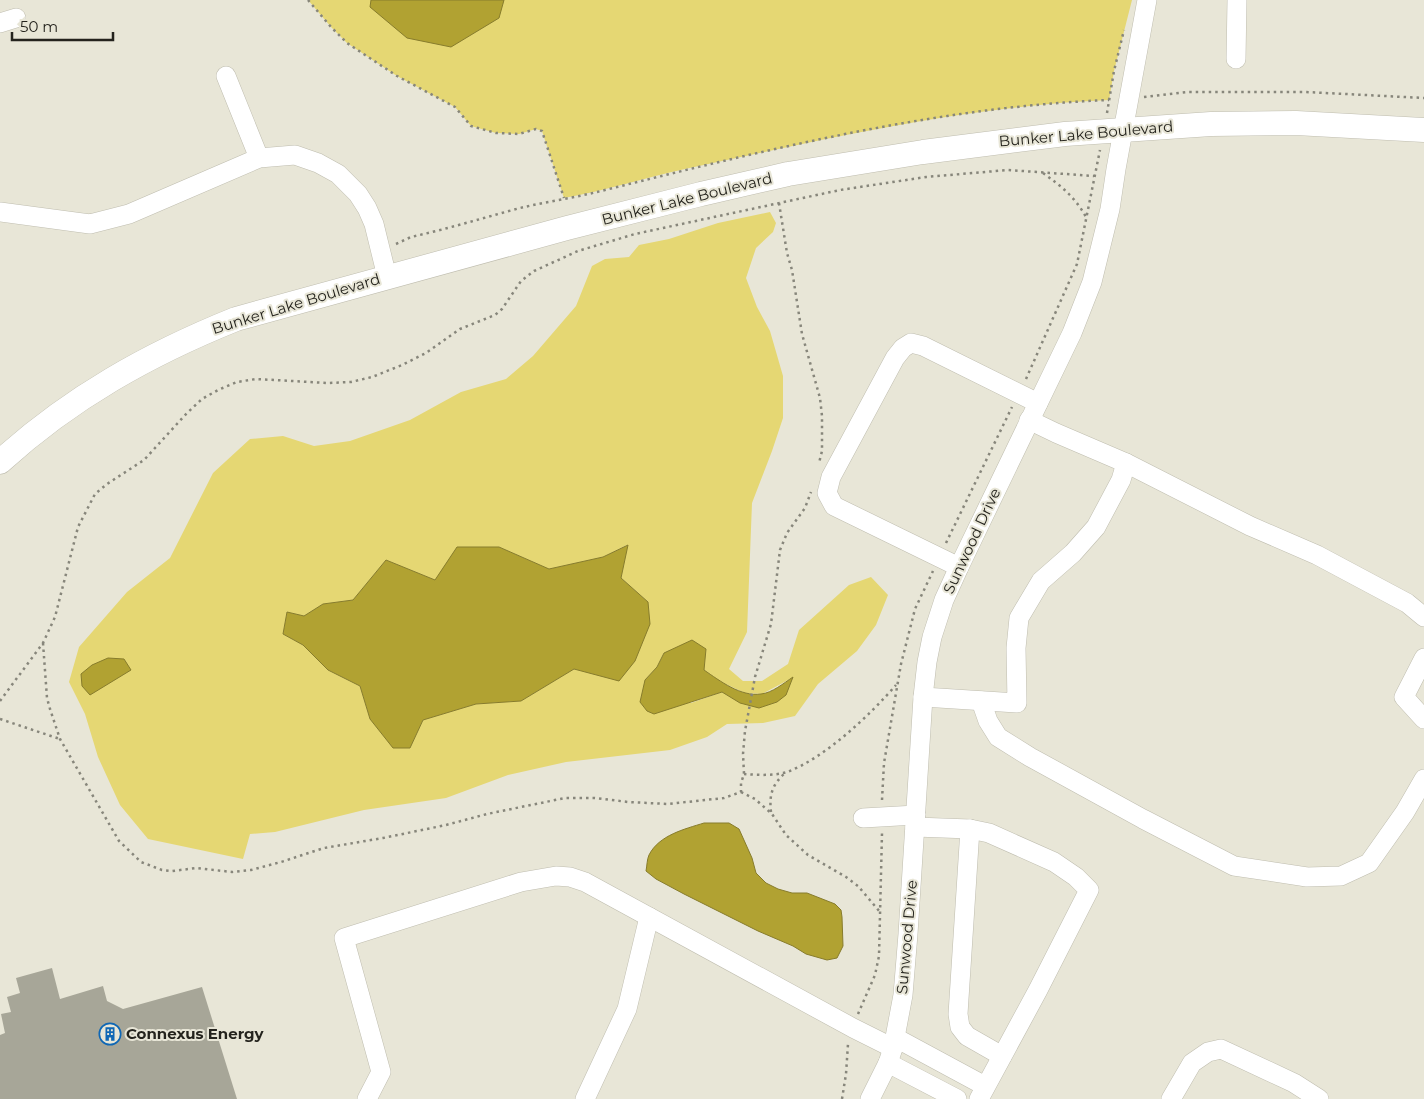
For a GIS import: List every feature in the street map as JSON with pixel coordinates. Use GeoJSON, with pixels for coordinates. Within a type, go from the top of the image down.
{"type":"FeatureCollection","features":[{"type":"Feature","properties":{"kind":"main road","name":"Bunker Lake Boulevard"},"geometry":{"type":"LineString","coordinates":[[0,462],[62,412],[124,371],[180,343],[236,319],[567,228],[788,174],[1016,139],[1172,126],[1256,123],[1344,124],[1424,130]]}},
{"type":"Feature","properties":{"kind":"street","name":"Sunwood Drive"},"geometry":{"type":"LineString","coordinates":[[870,1099],[892,1049],[903,995],[923,697],[932,637],[944,600],[959,567],[1084,307],[1110,209],[1147,0]]}},
{"type":"Feature","properties":{"kind":"street"},"geometry":{"type":"LineString","coordinates":[[1236,59],[1237,0]]}},
{"type":"Feature","properties":{"kind":"street"},"geometry":{"type":"LineString","coordinates":[[226,76],[258,158]]}},
{"type":"Feature","properties":{"kind":"street"},"geometry":{"type":"LineString","coordinates":[[0,212],[90,224],[129,214],[258,158],[295,155],[318,163],[338,174],[358,194],[374,224],[388,277]]}},
{"type":"Feature","properties":{"kind":"street"},"geometry":{"type":"LineString","coordinates":[[959,567],[834,506],[827,493],[831,477],[894,358],[903,348],[911,343],[923,346],[1038,403]]}},
{"type":"Feature","properties":{"kind":"street"},"geometry":{"type":"LineString","coordinates":[[1029,420],[1056,434],[1126,463],[1250,526],[1317,555],[1407,603],[1424,617]]}},
{"type":"Feature","properties":{"kind":"street"},"geometry":{"type":"LineString","coordinates":[[923,697],[1017,703],[1016,648],[1019,618],[1041,580],[1072,553],[1096,527],[1121,480],[1126,463]]}},
{"type":"Feature","properties":{"kind":"street"},"geometry":{"type":"LineString","coordinates":[[1424,658],[1404,697],[1424,719]]}},
{"type":"Feature","properties":{"kind":"street"},"geometry":{"type":"LineString","coordinates":[[981,701],[988,721],[998,737],[1030,757],[1143,819],[1234,866],[1307,877],[1341,876],[1369,863],[1405,812],[1424,779]]}},
{"type":"Feature","properties":{"kind":"street"},"geometry":{"type":"LineString","coordinates":[[367,1099],[381,1072],[344,938],[521,882],[556,876],[570,877],[584,882],[892,1049],[982,1092],[1089,890],[1054,862],[989,834],[970,829],[916,821],[862,818]]}},
{"type":"Feature","properties":{"kind":"street"},"geometry":{"type":"LineString","coordinates":[[970,829],[958,1014],[960,1027],[967,1036],[1002,1056]]}},
{"type":"Feature","properties":{"kind":"street"},"geometry":{"type":"LineString","coordinates":[[585,1099],[627,1009],[649,917]]}},
{"type":"Feature","properties":{"kind":"street"},"geometry":{"type":"LineString","coordinates":[[892,1049],[957,1099]]}},
{"type":"Feature","properties":{"kind":"street"},"geometry":{"type":"LineString","coordinates":[[1171,1099],[1192,1063],[1208,1052],[1221,1049],[1294,1083],[1319,1099]]}},
{"type":"Feature","properties":{"kind":"path"},"geometry":{"type":"LineString","coordinates":[[308,0],[347,43],[397,76],[455,107],[471,126],[496,133],[519,134],[536,129],[542,131],[564,198]]}},
{"type":"Feature","properties":{"kind":"path"},"geometry":{"type":"LineString","coordinates":[[381,252],[410,237],[564,198],[797,144],[906,123],[1000,108],[1060,102],[1109,100],[1125,25]]}},
{"type":"Feature","properties":{"kind":"path"},"geometry":{"type":"LineString","coordinates":[[1148,96],[1188,92],[1306,92],[1424,98]]}},
{"type":"Feature","properties":{"kind":"path"},"geometry":{"type":"LineString","coordinates":[[0,701],[43,644],[55,617],[78,527],[95,494],[144,460],[202,398],[237,382],[256,379],[328,383],[351,382],[372,377],[426,353],[460,329],[495,315],[502,309],[521,281],[534,271],[578,251],[636,234],[840,190],[926,177],[1008,170],[1094,176],[1099,157]]}},
{"type":"Feature","properties":{"kind":"path"},"geometry":{"type":"LineString","coordinates":[[1042,173],[1063,187],[1086,217]]}},
{"type":"Feature","properties":{"kind":"path"},"geometry":{"type":"LineString","coordinates":[[779,203],[802,334],[820,398],[822,451],[818,469]]}},
{"type":"Feature","properties":{"kind":"path"},"geometry":{"type":"LineString","coordinates":[[741,792],[744,774],[742,754],[745,731],[755,677],[771,624],[780,550],[787,533],[805,508],[813,486]]}},
{"type":"Feature","properties":{"kind":"path"},"geometry":{"type":"LineString","coordinates":[[43,644],[50,710],[60,739],[119,841],[141,862],[152,867],[172,871],[197,868],[232,872],[251,870],[324,848],[446,825],[487,814],[565,798],[595,798],[668,804],[724,798],[741,792],[755,799],[772,814],[796,846],[846,877],[865,893],[881,912]]}},
{"type":"Feature","properties":{"kind":"path"},"geometry":{"type":"LineString","coordinates":[[772,814],[770,794],[772,787],[786,772],[821,752],[857,726],[897,684]]}},
{"type":"Feature","properties":{"kind":"path"},"geometry":{"type":"LineString","coordinates":[[0,719],[60,739]]}},
{"type":"Feature","properties":{"kind":"path"},"geometry":{"type":"LineString","coordinates":[[744,774],[766,775],[786,772]]}},
{"type":"Feature","properties":{"kind":"path"},"geometry":{"type":"LineString","coordinates":[[842,1099],[850,1037]]}},
{"type":"Feature","properties":{"kind":"shaded area"},"geometry":{"type":"Polygon","coordinates":[[[308,0],[1132,0],[1114,71],[1109,100],[1055,103],[1002,109],[896,126],[790,146],[564,198],[542,131],[536,129],[519,134],[496,133],[471,126],[455,107],[397,76],[347,43],[308,0]]]}},
{"type":"Feature","properties":{"kind":"shaded area"},"geometry":{"type":"Polygon","coordinates":[[[371,0],[504,0],[499,18],[451,47],[407,38],[370,7],[371,0]]]}},
{"type":"Feature","properties":{"kind":"shaded area"},"geometry":{"type":"Polygon","coordinates":[[[770,212],[776,223],[773,232],[756,248],[746,278],[757,307],[770,331],[783,376],[783,418],[752,503],[747,632],[729,669],[743,681],[762,681],[788,664],[799,630],[849,585],[871,577],[888,595],[876,625],[857,651],[818,684],[795,716],[763,723],[727,724],[707,737],[670,750],[566,762],[508,775],[446,798],[364,810],[275,832],[250,834],[243,859],[148,839],[120,805],[98,757],[85,714],[69,682],[79,647],[127,592],[170,558],[213,473],[250,439],[283,436],[314,446],[350,441],[410,420],[461,392],[506,379],[533,356],[576,306],[592,266],[605,259],[629,257],[639,245],[669,239],[718,223],[770,212]],[[627,545],[603,557],[549,569],[499,547],[435,580],[386,560],[353,600],[323,604],[304,616],[287,612],[283,634],[303,645],[328,670],[360,686],[370,719],[410,748],[423,720],[476,704],[521,701],[574,669],[619,680],[648,602],[621,578],[627,545]],[[664,653],[657,667],[645,680],[691,703],[722,692],[748,705],[761,706],[777,702],[792,678],[762,694],[745,693],[721,682],[703,670],[664,653]]]}},
{"type":"Feature","properties":{"kind":"shaded area"},"geometry":{"type":"Polygon","coordinates":[[[628,545],[621,578],[648,602],[650,624],[635,661],[619,681],[574,669],[521,701],[476,704],[423,720],[410,748],[393,748],[370,719],[360,686],[328,670],[303,645],[283,634],[287,612],[304,616],[323,604],[353,600],[386,560],[435,580],[457,547],[499,547],[549,569],[603,557],[628,545]]]}},
{"type":"Feature","properties":{"kind":"shaded area"},"geometry":{"type":"Polygon","coordinates":[[[692,640],[706,649],[704,670],[724,683],[738,691],[761,694],[774,690],[793,677],[786,695],[777,702],[759,708],[740,703],[722,692],[654,714],[647,711],[640,702],[645,680],[657,667],[664,653],[692,640]]]}},
{"type":"Feature","properties":{"kind":"shaded area"},"geometry":{"type":"Polygon","coordinates":[[[108,658],[124,659],[131,670],[90,695],[82,686],[81,674],[92,665],[108,658]]]}},
{"type":"Feature","properties":{"kind":"shaded area"},"geometry":{"type":"Polygon","coordinates":[[[704,823],[729,823],[739,829],[752,858],[756,873],[766,883],[792,893],[807,893],[835,904],[841,910],[843,946],[837,958],[827,960],[806,954],[684,894],[656,879],[646,871],[649,855],[659,842],[673,834],[704,823]]]}},
{"type":"Feature","properties":{"kind":"building","name":"Connexus Energy"},"geometry":{"type":"Polygon","coordinates":[[[52,968],[60,999],[103,986],[107,1001],[123,1009],[202,987],[237,1099],[0,1099],[0,1035],[5,1033],[1,1014],[11,1012],[7,997],[20,993],[16,978],[52,968]]]}},
{"type":"Feature","properties":{"kind":"place","name":"Connexus Energy"},"geometry":{"type":"Point","coordinates":[110,1034]}}]}
